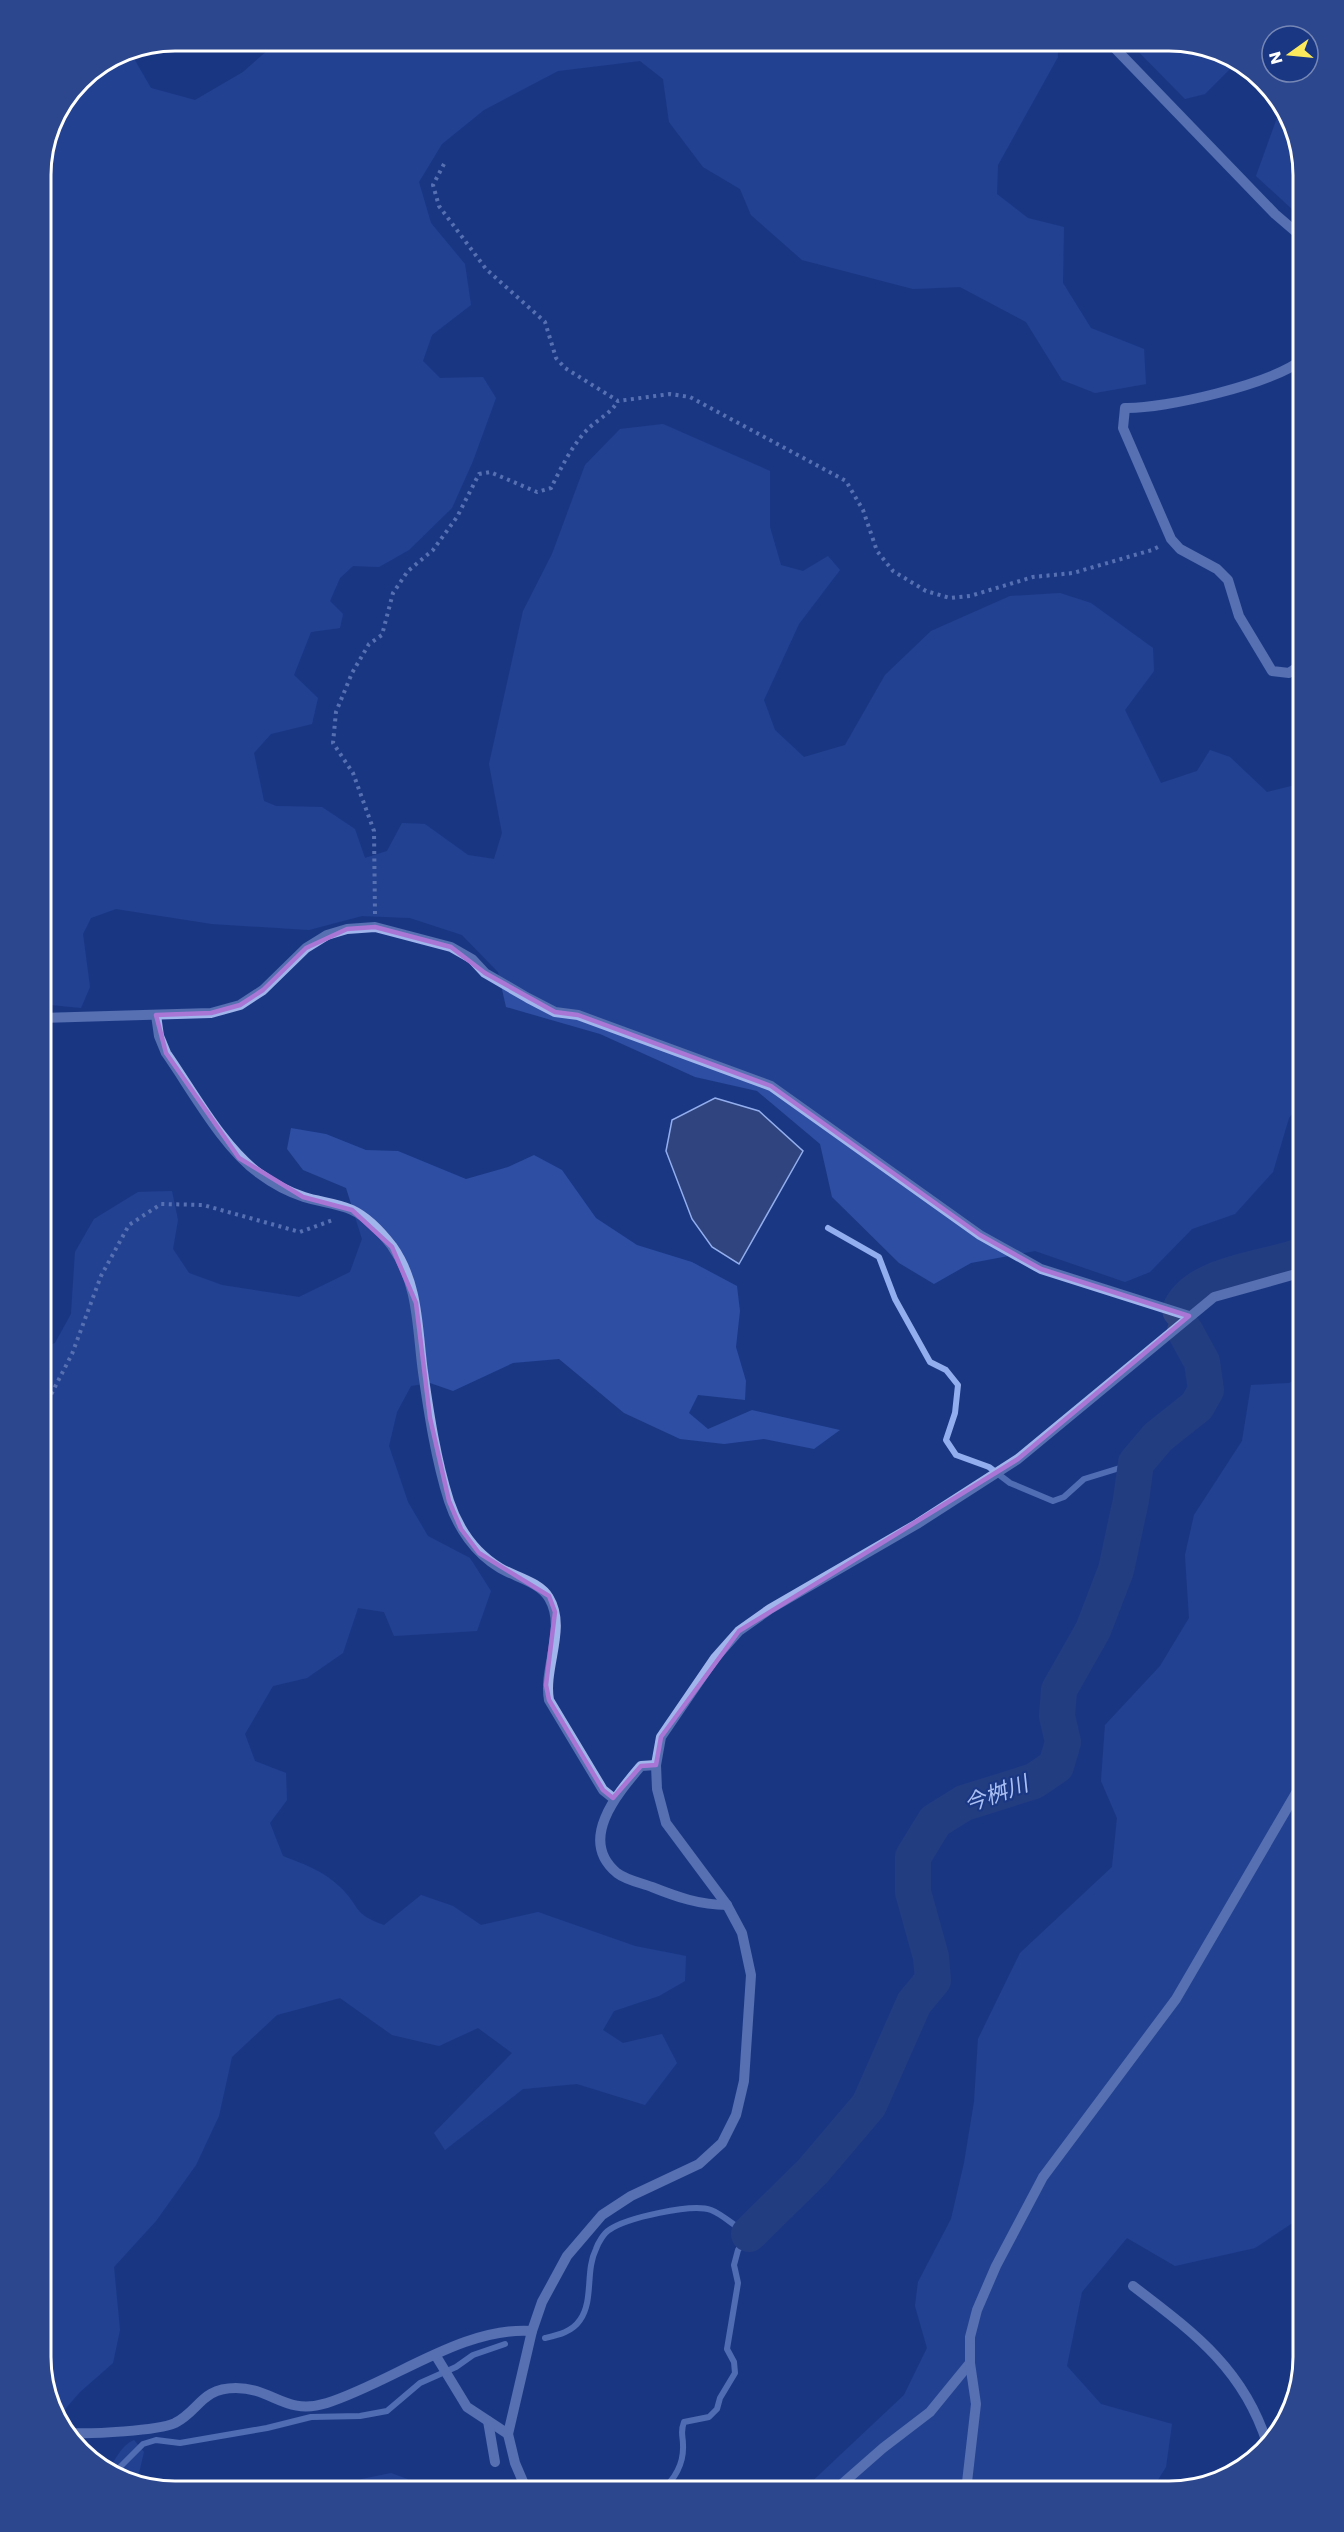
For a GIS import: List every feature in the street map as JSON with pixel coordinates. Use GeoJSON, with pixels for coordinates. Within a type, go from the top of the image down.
{"type":"FeatureCollection","features":[{"type":"Feature","properties":{"kind":"street"},"geometry":{"type":"LineString","coordinates":[[1118,51],[1275,214],[1293,229]]}},
{"type":"Feature","properties":{"kind":"street"},"geometry":{"type":"LineString","coordinates":[[1293,364],[1270,376],[1189,401],[1142,409],[1125,408],[1123,428],[1170,539],[1180,549],[1217,569],[1228,580],[1239,616],[1272,671],[1289,673],[1293,670]]}},
{"type":"Feature","properties":{"kind":"street"},"geometry":{"type":"LineString","coordinates":[[51,1018],[211,1013],[240,1005],[263,990],[306,948],[327,935],[347,929],[375,927],[451,947],[472,958],[484,973],[555,1011],[578,1015],[771,1086],[980,1235],[1041,1269],[1189,1316]]}},
{"type":"Feature","properties":{"kind":"street"},"geometry":{"type":"LineString","coordinates":[[156,1015],[159,1036],[166,1053],[239,1158],[261,1175],[303,1197],[352,1210],[375,1227],[393,1248],[409,1279],[416,1303],[430,1418],[449,1501],[461,1529],[479,1553],[499,1567],[537,1586],[549,1596],[555,1612],[555,1632],[546,1685],[549,1700],[603,1790],[613,1798]]}},
{"type":"Feature","properties":{"kind":"street"},"geometry":{"type":"LineString","coordinates":[[522,2481],[508,2434],[532,2331],[542,2302],[567,2256],[602,2215],[631,2196],[699,2164],[722,2143],[736,2115],[744,2081],[751,1975],[742,1933],[728,1905],[666,1823],[657,1789],[656,1765],[661,1737],[715,1658],[740,1631],[770,1609],[917,1524],[1018,1459],[1214,1297],[1293,1275]]}},
{"type":"Feature","properties":{"kind":"street"},"geometry":{"type":"LineString","coordinates":[[656,1765],[641,1766],[613,1798],[601,1827],[603,1855],[618,1873],[686,1900],[728,1905]]}},
{"type":"Feature","properties":{"kind":"street"},"geometry":{"type":"LineString","coordinates":[[967,2481],[976,2404],[970,2363],[970,2337],[977,2310],[1038,2186],[1176,1999],[1293,1799]]}},
{"type":"Feature","properties":{"kind":"street"},"geometry":{"type":"LineString","coordinates":[[1133,2286],[1173,2317],[1238,2380],[1258,2414],[1265,2436]]}},
{"type":"Feature","properties":{"kind":"street"},"geometry":{"type":"LineString","coordinates":[[77,2433],[166,2426],[186,2415],[205,2395],[236,2388],[258,2390],[285,2405],[308,2408],[369,2388],[472,2340],[513,2330],[532,2331]]}},
{"type":"Feature","properties":{"kind":"street"},"geometry":{"type":"LineString","coordinates":[[436,2356],[467,2407],[508,2434]]}},
{"type":"Feature","properties":{"kind":"street"},"geometry":{"type":"LineString","coordinates":[[845,2481],[883,2448],[930,2412],[970,2363]]}},
{"type":"Feature","properties":{"kind":"street"},"geometry":{"type":"LineString","coordinates":[[488,2421],[495,2462]]}},
{"type":"Feature","properties":{"kind":"path"},"geometry":{"type":"LineString","coordinates":[[444,164],[433,185],[439,206],[486,268],[545,322],[556,358],[565,368],[618,401],[670,394],[690,397],[846,482],[863,510],[877,551],[893,571],[926,591],[950,598],[970,596],[1033,577],[1073,573],[1152,550],[1170,539]]}},
{"type":"Feature","properties":{"kind":"path"},"geometry":{"type":"LineString","coordinates":[[375,927],[374,831],[353,773],[333,743],[336,712],[352,673],[369,644],[382,635],[393,593],[408,571],[433,550],[457,517],[479,474],[490,472],[537,492],[551,488],[563,464],[589,428],[613,411],[618,401]]}},
{"type":"Feature","properties":{"kind":"path"},"geometry":{"type":"LineString","coordinates":[[51,1395],[72,1354],[101,1276],[129,1225],[161,1204],[203,1205],[300,1232],[352,1210]]}},
{"type":"Feature","properties":{"kind":"highlighted area"},"geometry":{"type":"Polygon","coordinates":[[[375,927],[451,947],[485,973],[555,1012],[578,1015],[771,1086],[980,1235],[1041,1269],[1189,1316],[1018,1459],[739,1631],[661,1737],[656,1765],[641,1766],[613,1798],[603,1790],[549,1700],[546,1685],[555,1612],[549,1596],[479,1553],[461,1529],[449,1501],[430,1418],[416,1303],[392,1247],[352,1210],[303,1197],[239,1158],[166,1053],[156,1015],[211,1013],[240,1005],[263,990],[306,948],[347,929],[375,927]]]}},
{"type":"Feature","properties":{"kind":"shaded area"},"geometry":{"type":"Polygon","coordinates":[[[267,51],[1058,51],[1058,57],[998,165],[997,194],[1028,218],[1064,227],[1063,283],[1091,328],[1144,349],[1146,384],[1095,393],[1062,380],[1026,322],[960,287],[913,289],[802,260],[751,215],[740,189],[703,167],[669,122],[663,79],[640,61],[558,71],[484,110],[442,144],[419,182],[431,223],[465,264],[471,305],[432,335],[423,361],[440,378],[483,377],[496,398],[473,461],[452,508],[409,550],[379,567],[353,566],[340,578],[330,601],[343,614],[340,628],[311,632],[294,675],[318,698],[312,724],[271,734],[254,753],[264,801],[276,806],[322,807],[355,829],[365,858],[387,851],[402,823],[425,824],[468,855],[494,859],[502,833],[489,764],[523,611],[552,554],[585,465],[620,429],[663,424],[770,471],[770,527],[781,565],[803,571],[828,556],[840,570],[799,624],[764,700],[775,730],[804,757],[845,745],[885,675],[931,631],[1010,596],[1060,593],[1091,603],[1153,648],[1154,671],[1125,710],[1161,783],[1197,771],[1210,750],[1230,757],[1267,792],[1293,786],[1293,1113],[1289,1118],[1273,1172],[1235,1214],[1192,1229],[1150,1272],[1125,1282],[1035,1251],[971,1263],[934,1284],[899,1263],[832,1197],[820,1144],[757,1091],[695,1077],[600,1034],[506,1007],[498,972],[462,935],[410,918],[362,916],[309,930],[212,924],[116,909],[91,918],[83,934],[90,987],[81,1008],[51,1005],[51,167],[55,143],[72,106],[87,87],[106,72],[128,60],[134,58],[151,88],[195,100],[243,72],[267,51]]]}},
{"type":"Feature","properties":{"kind":"shaded area"},"geometry":{"type":"Polygon","coordinates":[[[1138,51],[1185,52],[1216,60],[1231,68],[1205,94],[1185,99],[1138,51]]]}},
{"type":"Feature","properties":{"kind":"shaded area"},"geometry":{"type":"Polygon","coordinates":[[[1278,116],[1291,151],[1293,210],[1256,176],[1278,116]]]}},
{"type":"Feature","properties":{"kind":"shaded area"},"geometry":{"type":"Polygon","coordinates":[[[715,1098],[759,1111],[803,1151],[739,1264],[712,1247],[692,1219],[666,1151],[672,1120],[715,1098]]]}},
{"type":"Feature","properties":{"kind":"shaded area"},"geometry":{"type":"Polygon","coordinates":[[[291,1128],[326,1134],[366,1150],[398,1151],[466,1179],[508,1167],[534,1155],[562,1170],[596,1218],[637,1245],[692,1262],[737,1286],[740,1311],[736,1347],[746,1381],[745,1400],[698,1395],[689,1413],[708,1429],[752,1410],[840,1430],[814,1449],[764,1439],[724,1444],[680,1439],[624,1413],[559,1359],[513,1363],[453,1391],[430,1383],[411,1386],[397,1412],[389,1446],[408,1502],[428,1536],[470,1558],[491,1591],[477,1631],[394,1636],[384,1612],[358,1608],[343,1653],[307,1678],[273,1686],[245,1734],[255,1761],[286,1773],[287,1800],[270,1823],[283,1856],[313,1868],[334,1881],[362,1913],[384,1925],[421,1895],[453,1906],[481,1925],[538,1912],[635,1946],[686,1956],[685,1981],[659,1996],[614,2011],[603,2030],[623,2043],[662,2034],[677,2063],[645,2105],[577,2084],[523,2089],[445,2150],[434,2133],[512,2053],[478,2028],[439,2046],[392,2035],[340,1998],[277,2015],[232,2057],[219,2116],[196,2165],[156,2221],[114,2267],[120,2330],[113,2363],[80,2392],[64,2412],[55,2389],[51,2365],[51,1344],[55,1343],[71,1314],[75,1252],[94,1219],[138,1192],[172,1191],[178,1220],[173,1249],[189,1273],[222,1285],[299,1297],[350,1272],[362,1239],[346,1188],[303,1170],[287,1149],[291,1128]]]}},
{"type":"Feature","properties":{"kind":"shaded area"},"geometry":{"type":"Polygon","coordinates":[[[1293,1381],[1293,2223],[1255,2248],[1175,2266],[1127,2238],[1082,2292],[1067,2366],[1101,2404],[1172,2424],[1166,2467],[1157,2481],[813,2481],[904,2395],[927,2348],[915,2306],[918,2282],[951,2219],[964,2163],[974,2102],[978,2039],[1020,1953],[1112,1867],[1117,1818],[1101,1781],[1105,1725],[1160,1666],[1189,1618],[1185,1555],[1194,1515],[1242,1441],[1251,1385],[1293,1381]]]}},
{"type":"Feature","properties":{"kind":"shaded area"},"geometry":{"type":"Polygon","coordinates":[[[134,2440],[144,2452],[140,2476],[112,2463],[134,2440]]]}},
{"type":"Feature","properties":{"kind":"shaded area"},"geometry":{"type":"Polygon","coordinates":[[[391,2473],[413,2481],[358,2481],[391,2473]]]}},
{"type":"Feature","properties":{"kind":"waterway"},"geometry":{"type":"LineString","coordinates":[[828,1228],[879,1257],[895,1299],[930,1362],[946,1370],[958,1385],[955,1413],[946,1440],[956,1455],[989,1467],[1010,1483],[1053,1501],[1064,1497],[1084,1479],[1136,1463]]}},
{"type":"Feature","properties":{"kind":"waterway","name":"今桝川"},"geometry":{"type":"LineString","coordinates":[[1180,1310],[1188,1297],[1201,1287],[1234,1274],[1293,1258]]}},
{"type":"Feature","properties":{"kind":"waterway","name":"今桝川"},"geometry":{"type":"LineString","coordinates":[[749,2234],[813,2171],[869,2105],[914,2003],[933,1980],[931,1957],[913,1892],[913,1857],[935,1821],[964,1803],[1034,1781],[1056,1766],[1063,1742],[1057,1716],[1059,1690],[1093,1630],[1116,1570],[1131,1500],[1136,1463],[1158,1437],[1197,1406],[1206,1390],[1202,1362],[1185,1331]]}},
{"type":"Feature","properties":{"kind":"waterway"},"geometry":{"type":"LineString","coordinates":[[545,2338],[569,2330],[580,2320],[587,2304],[591,2267],[597,2247],[605,2233],[617,2225],[659,2213],[702,2208],[716,2212],[749,2234],[738,2250],[734,2265],[738,2283],[727,2349],[734,2362],[735,2373],[720,2398],[717,2409],[709,2417],[684,2422],[683,2452],[680,2465],[671,2481]]}},
{"type":"Feature","properties":{"kind":"waterway"},"geometry":{"type":"LineString","coordinates":[[119,2468],[143,2444],[156,2440],[180,2443],[267,2428],[311,2417],[360,2416],[387,2411],[420,2383],[456,2367],[473,2355],[505,2344]]}}]}
